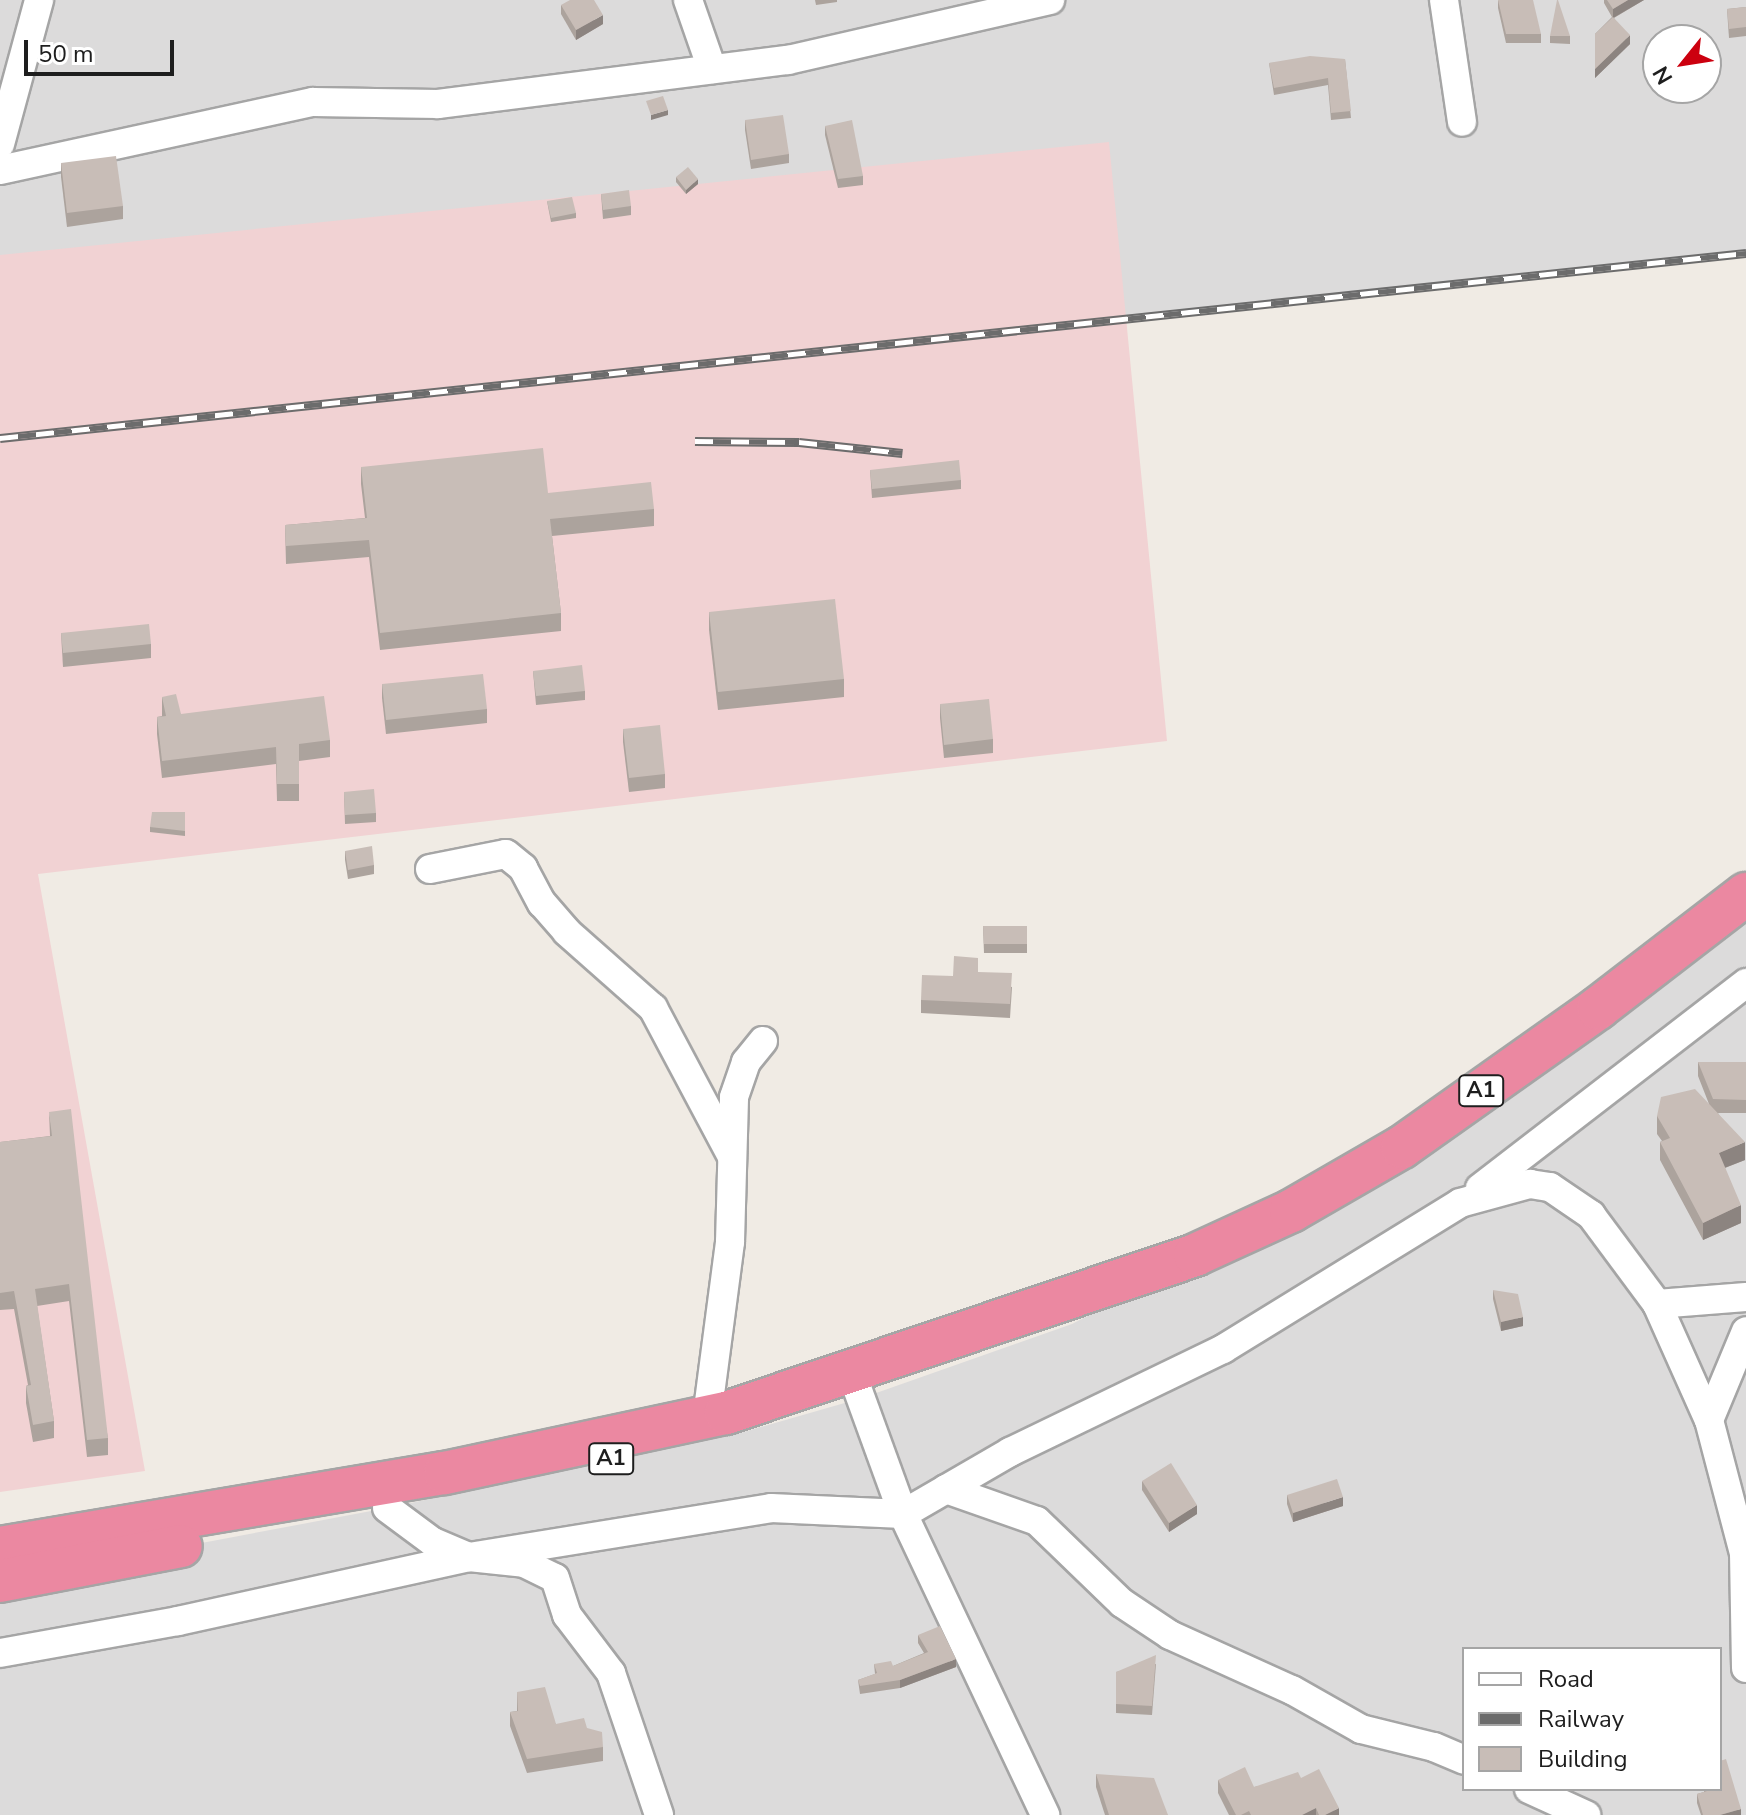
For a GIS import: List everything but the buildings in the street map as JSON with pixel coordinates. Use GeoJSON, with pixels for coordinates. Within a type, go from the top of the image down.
{"type":"FeatureCollection","features":[{"type":"Feature","properties":{"kind":"highway","name":"A1"},"geometry":{"type":"LineString","coordinates":[[0,1581],[387,1508],[733,1435],[1119,1277],[1195,1255],[1291,1211],[1402,1147],[1598,1008],[1746,894]]}},
{"type":"Feature","properties":{"kind":"highway","name":"A1"},"geometry":{"type":"LineString","coordinates":[[0,1548],[445,1473],[857,1386]]}},
{"type":"Feature","properties":{"kind":"street"},"geometry":{"type":"LineString","coordinates":[[0,144],[39,0]]}},
{"type":"Feature","properties":{"kind":"street"},"geometry":{"type":"LineString","coordinates":[[688,0],[712,69]]}},
{"type":"Feature","properties":{"kind":"street"},"geometry":{"type":"LineString","coordinates":[[0,170],[313,102],[438,104],[788,60],[980,8],[1050,0]]}},
{"type":"Feature","properties":{"kind":"street"},"geometry":{"type":"LineString","coordinates":[[1444,0],[1462,122]]}},
{"type":"Feature","properties":{"kind":"street"},"geometry":{"type":"LineString","coordinates":[[430,869],[506,854],[523,868],[542,903],[567,932],[653,1008],[731,1155]]}},
{"type":"Feature","properties":{"kind":"street"},"geometry":{"type":"LineString","coordinates":[[0,1653],[178,1621],[469,1557],[771,1508],[903,1514],[946,1489],[1223,1349],[1460,1203],[1746,983]]}},
{"type":"Feature","properties":{"kind":"street"},"geometry":{"type":"LineString","coordinates":[[707,1417],[730,1242],[734,1097],[746,1062],[763,1041]]}},
{"type":"Feature","properties":{"kind":"street"},"geometry":{"type":"LineString","coordinates":[[1460,1203],[1511,1185],[1550,1187],[1591,1215],[1657,1304],[1709,1420],[1745,1554],[1746,1668]]}},
{"type":"Feature","properties":{"kind":"street"},"geometry":{"type":"LineString","coordinates":[[1657,1304],[1746,1297]]}},
{"type":"Feature","properties":{"kind":"street"},"geometry":{"type":"LineString","coordinates":[[1709,1420],[1746,1331]]}},
{"type":"Feature","properties":{"kind":"street"},"geometry":{"type":"LineString","coordinates":[[857,1386],[903,1514],[1045,1815]]}},
{"type":"Feature","properties":{"kind":"street"},"geometry":{"type":"LineString","coordinates":[[946,1489],[1037,1521],[1122,1603],[1170,1635],[1292,1690],[1361,1729],[1462,1759]]}},
{"type":"Feature","properties":{"kind":"street"},"geometry":{"type":"LineString","coordinates":[[387,1508],[433,1542],[469,1557],[524,1563],[555,1578],[567,1615],[611,1673],[659,1815]]}},
{"type":"Feature","properties":{"kind":"street"},"geometry":{"type":"LineString","coordinates":[[1533,1791],[1586,1815]]}},
{"type":"Feature","properties":{"kind":"shaded area"},"geometry":{"type":"Polygon","coordinates":[[[0,0],[1746,0],[1746,253],[0,438],[0,0]]]}},
{"type":"Feature","properties":{"kind":"shaded area"},"geometry":{"type":"Polygon","coordinates":[[[1109,142],[1167,741],[38,874],[145,1471],[0,1492],[0,255],[1109,142]]]}},
{"type":"Feature","properties":{"kind":"shaded area"},"geometry":{"type":"Polygon","coordinates":[[[1746,894],[1746,1815],[0,1815],[0,1581],[387,1508],[733,1435],[862,1398],[1072,1324],[1291,1211],[1746,894]]]}},
{"type":"Feature","properties":{"kind":"railway"},"geometry":{"type":"LineString","coordinates":[[0,438],[1746,253]]}},
{"type":"Feature","properties":{"kind":"railway"},"geometry":{"type":"LineString","coordinates":[[695,441],[799,442],[902,453]]}}]}
